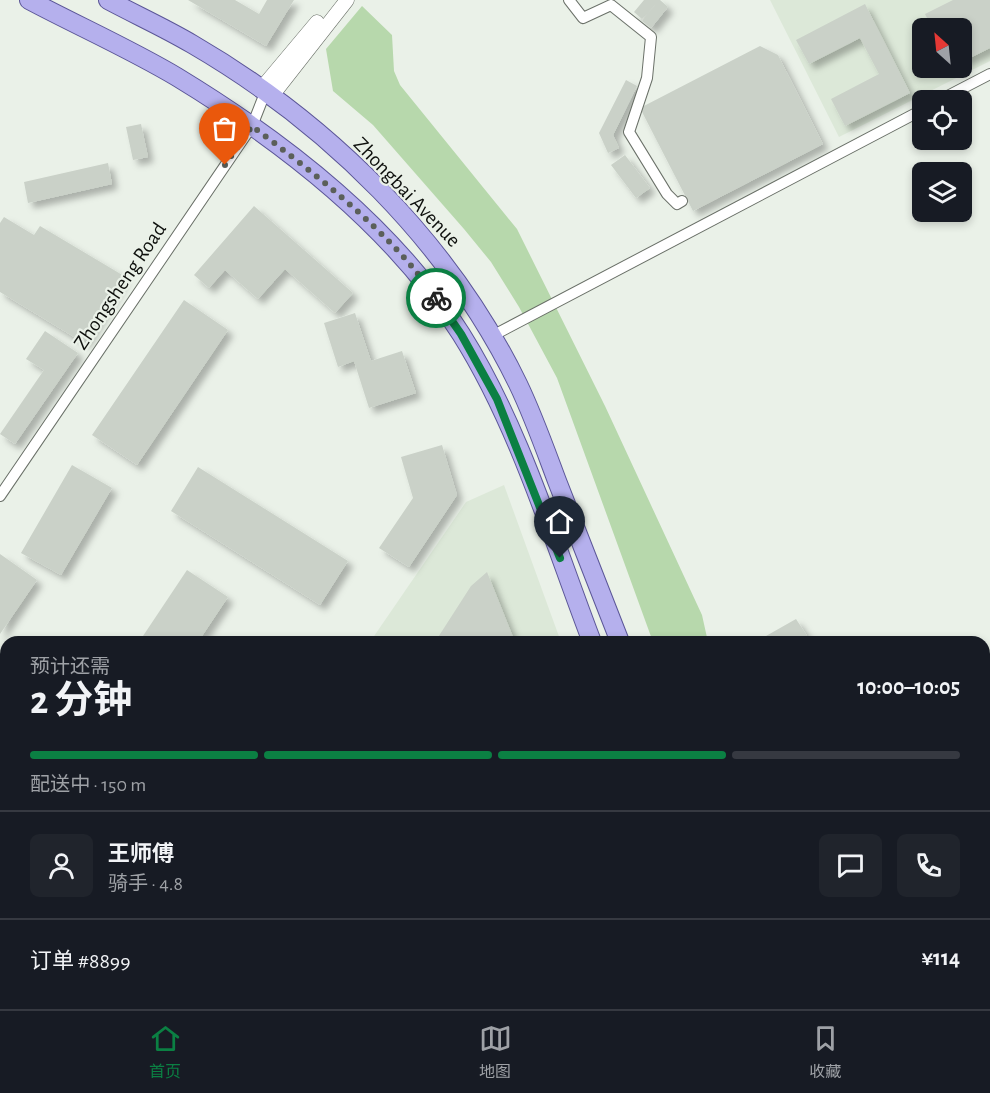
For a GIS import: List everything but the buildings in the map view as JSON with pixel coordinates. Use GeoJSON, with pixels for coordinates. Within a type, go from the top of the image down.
{"type":"FeatureCollection","features":[{"type":"Feature","properties":{"kind":"main road"},"geometry":{"type":"LineString","coordinates":[[29,0],[176,77],[252,126],[321,179],[422,278],[461,334],[497,399],[590,636]]}},
{"type":"Feature","properties":{"kind":"main road","name":"Zhongbai Avenue"},"geometry":{"type":"LineString","coordinates":[[108,0],[193,45],[265,94],[332,146],[413,224],[441,258],[492,336],[519,385],[618,636]]}},
{"type":"Feature","properties":{"kind":"street"},"geometry":{"type":"LineString","coordinates":[[265,94],[336,0]]}},
{"type":"Feature","properties":{"kind":"street"},"geometry":{"type":"LineString","coordinates":[[265,94],[347,0]]}},
{"type":"Feature","properties":{"kind":"street"},"geometry":{"type":"LineString","coordinates":[[570,0],[583,18],[611,5],[651,37],[647,78],[629,132],[667,194],[677,204],[682,201]]}},
{"type":"Feature","properties":{"kind":"street"},"geometry":{"type":"LineString","coordinates":[[959,90],[990,74]]}},
{"type":"Feature","properties":{"kind":"street","name":"Zhongsheng Road"},"geometry":{"type":"LineString","coordinates":[[0,496],[252,126],[265,94]]}},
{"type":"Feature","properties":{"kind":"street"},"geometry":{"type":"LineString","coordinates":[[492,336],[912,115]]}},
{"type":"Feature","properties":{"kind":"shaded area"},"geometry":{"type":"Polygon","coordinates":[[[770,0],[990,0],[990,61],[972,70],[972,18],[912,18],[912,78],[956,78],[932,90],[912,90],[912,100],[839,137],[770,0]]]}},
{"type":"Feature","properties":{"kind":"shaded area"},"geometry":{"type":"Polygon","coordinates":[[[504,485],[559,636],[374,636],[466,502],[504,485]]]}},
{"type":"Feature","properties":{"kind":"green space"},"geometry":{"type":"Polygon","coordinates":[[[362,6],[392,35],[394,71],[400,85],[517,229],[605,406],[702,615],[707,636],[651,636],[557,378],[519,307],[491,262],[464,229],[373,125],[333,91],[326,49],[362,6]]]}},
{"type":"Feature","properties":{"kind":"way so far"},"geometry":{"type":"LineString","coordinates":[[225,165],[252,126],[321,179],[395,250],[422,278],[436,298]]}},
{"type":"Feature","properties":{"kind":"route"},"geometry":{"type":"LineString","coordinates":[[436,298],[461,334],[497,399],[560,558]]}}]}
